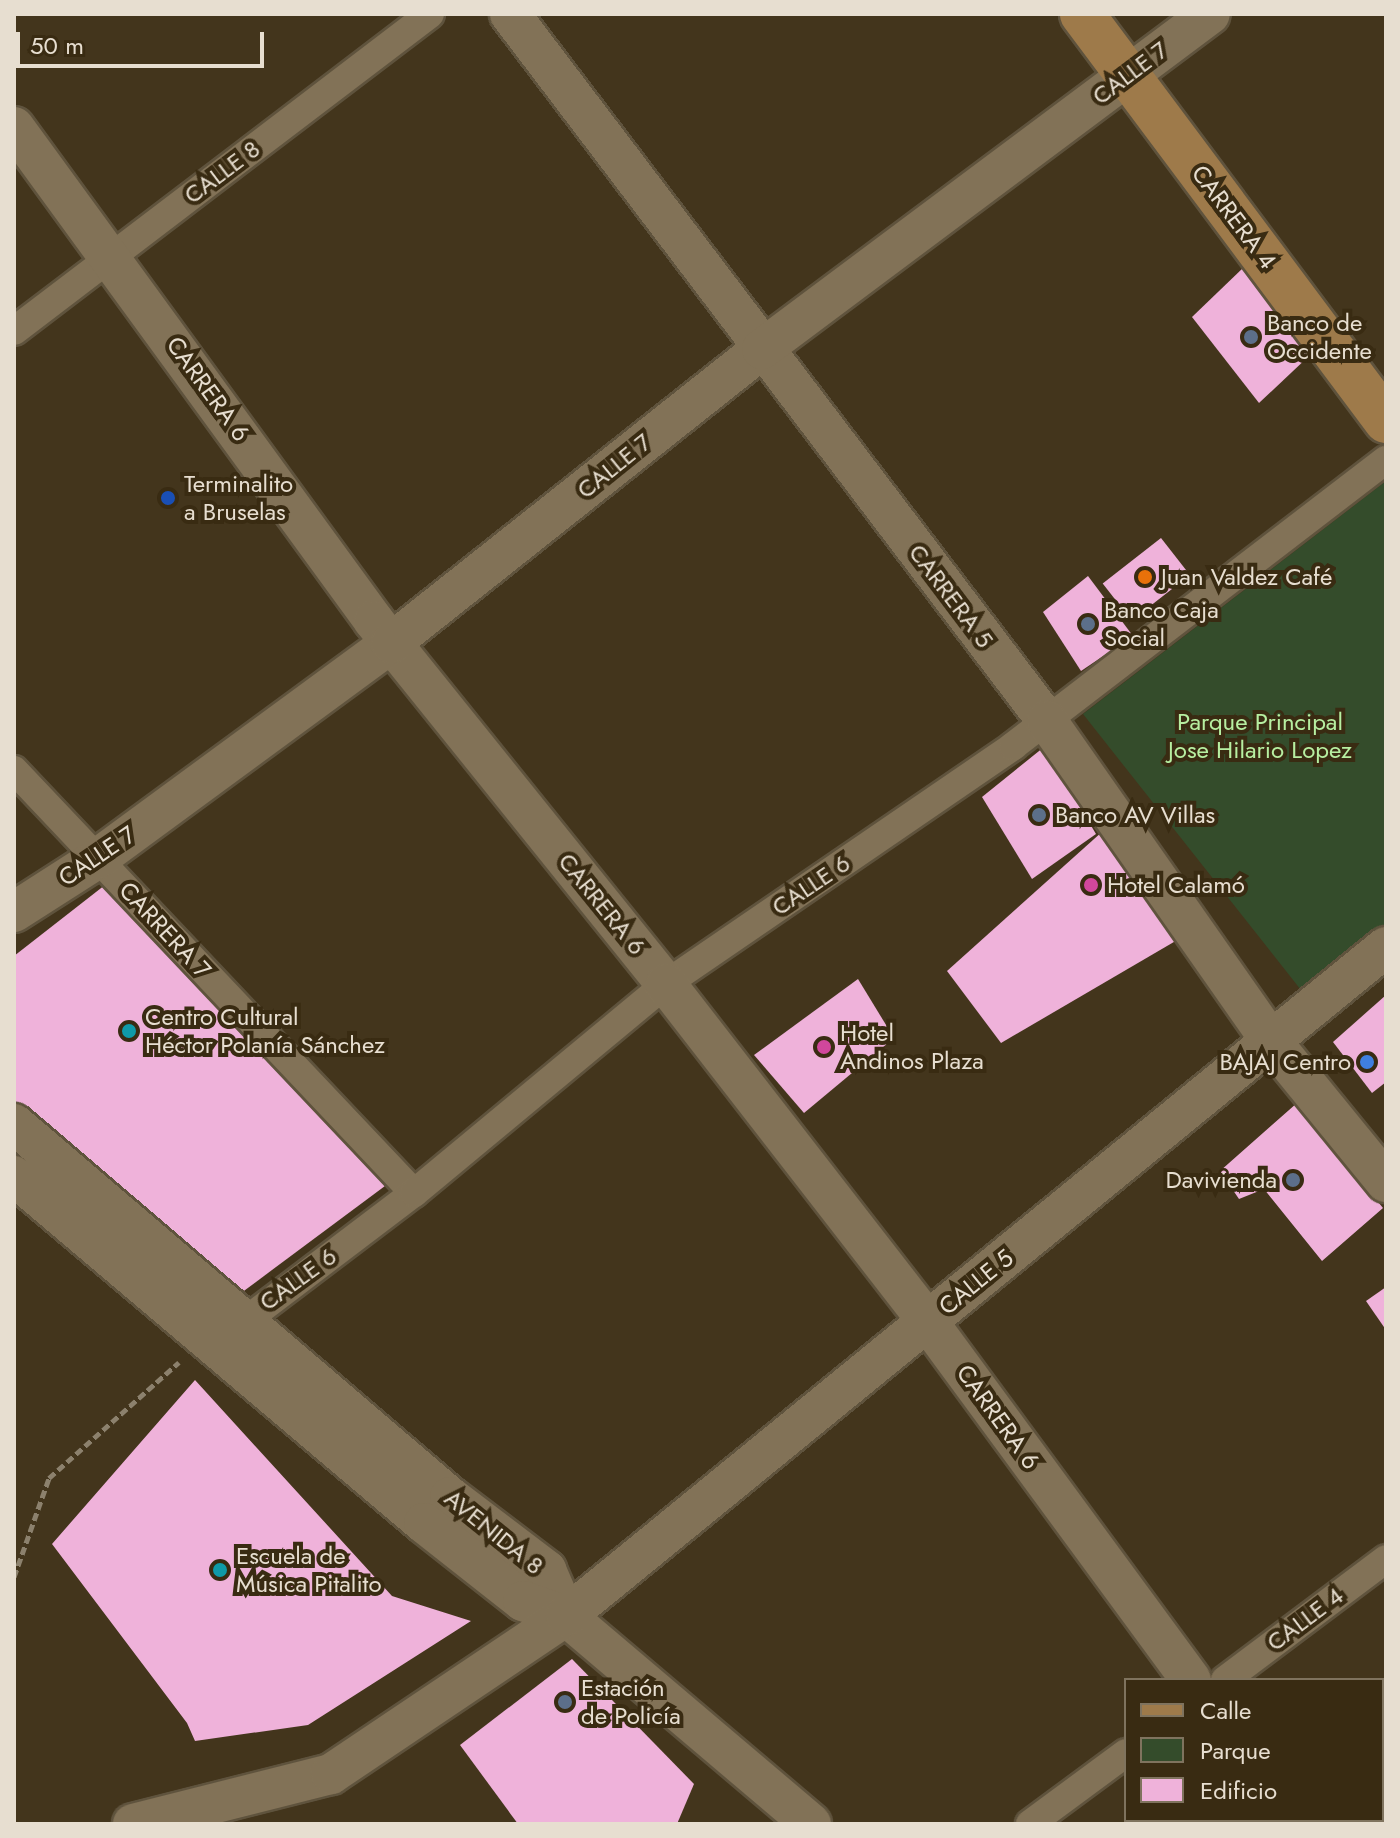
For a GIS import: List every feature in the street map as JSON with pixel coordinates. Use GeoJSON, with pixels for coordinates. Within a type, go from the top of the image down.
{"type":"FeatureCollection","features":[{"type":"Feature","properties":{"kind":"main road","name":"CARRERA 4"},"geometry":{"type":"LineString","coordinates":[[1082,14],[1386,421]]}},
{"type":"Feature","properties":{"kind":"street","name":"CALLE 8"},"geometry":{"type":"LineString","coordinates":[[14,331],[430,14]]}},
{"type":"Feature","properties":{"kind":"street","name":"CARRERA 5"},"geometry":{"type":"LineString","coordinates":[[510,14],[1047,721],[1271,1041],[1386,1182]]}},
{"type":"Feature","properties":{"kind":"street","name":"CALLE 7"},"geometry":{"type":"LineString","coordinates":[[14,912],[97,859],[391,643],[762,349],[1210,14]]}},
{"type":"Feature","properties":{"kind":"street","name":"CARRERA 6"},"geometry":{"type":"LineString","coordinates":[[14,127],[112,255],[391,643],[666,984],[928,1322],[1190,1678]]}},
{"type":"Feature","properties":{"kind":"street","name":"CALLE 6"},"geometry":{"type":"LineString","coordinates":[[223,1334],[414,1193],[666,984],[1047,721],[1386,460]]}},
{"type":"Feature","properties":{"kind":"street","name":"CARRERA 7"},"geometry":{"type":"LineString","coordinates":[[14,770],[414,1193]]}},
{"type":"Feature","properties":{"kind":"street","name":"CALLE 5"},"geometry":{"type":"LineString","coordinates":[[133,1824],[331,1774],[566,1616],[1386,947]]}},
{"type":"Feature","properties":{"kind":"street","name":"AVENIDA 8"},"geometry":{"type":"LineString","coordinates":[[14,1124],[223,1334],[511,1591],[566,1616]]}},
{"type":"Feature","properties":{"kind":"street","name":"AVENIDA 8"},"geometry":{"type":"LineString","coordinates":[[14,1176],[223,1334]]}},
{"type":"Feature","properties":{"kind":"street","name":"CALLE 4"},"geometry":{"type":"LineString","coordinates":[[1228,1678],[1386,1559]]}},
{"type":"Feature","properties":{"kind":"street"},"geometry":{"type":"LineString","coordinates":[[566,1616],[811,1824]]}},
{"type":"Feature","properties":{"kind":"street"},"geometry":{"type":"LineString","coordinates":[[1030,1824],[1124,1754]]}},
{"type":"Feature","properties":{"kind":"path"},"geometry":{"type":"LineString","coordinates":[[14,1577],[49,1478],[223,1334]]}},
{"type":"Feature","properties":{"kind":"green space","name":"Parque Principal Jose Hilario Lopez"},"geometry":{"type":"Polygon","coordinates":[[[1386,481],[1386,942],[1312,1004],[1083,714],[1386,481]]]}},
{"type":"Feature","properties":{"kind":"building","name":"Banco de Occidente"},"geometry":{"type":"Polygon","coordinates":[[[1244,267],[1309,356],[1259,403],[1192,317],[1244,267]]]}},
{"type":"Feature","properties":{"kind":"building","name":"Juan Valdez Café"},"geometry":{"type":"Polygon","coordinates":[[[1161,538],[1190,575],[1132,621],[1103,584],[1161,538]]]}},
{"type":"Feature","properties":{"kind":"building","name":"Banco Caja Social"},"geometry":{"type":"Polygon","coordinates":[[[1088,576],[1133,636],[1081,671],[1043,612],[1088,576]]]}},
{"type":"Feature","properties":{"kind":"building","name":"Banco AV Villas"},"geometry":{"type":"Polygon","coordinates":[[[1044,747],[1096,834],[1032,879],[982,797],[1044,747]]]}},
{"type":"Feature","properties":{"kind":"building","name":"Hotel Calamó"},"geometry":{"type":"Polygon","coordinates":[[[1103,831],[1179,939],[1001,1043],[947,971],[1103,831]]]}},
{"type":"Feature","properties":{"kind":"building","name":"Centro Cultural Héctor Polanía Sánchez"},"geometry":{"type":"Polygon","coordinates":[[[105,885],[389,1183],[233,1299],[14,1106],[14,956],[105,885]]]}},
{"type":"Feature","properties":{"kind":"building","name":"Hotel Andinos Plaza"},"geometry":{"type":"Polygon","coordinates":[[[858,979],[894,1038],[804,1113],[754,1055],[858,979]]]}},
{"type":"Feature","properties":{"kind":"building","name":"BAJAJ Centro"},"geometry":{"type":"Polygon","coordinates":[[[1386,995],[1386,1082],[1372,1093],[1333,1042],[1386,995]]]}},
{"type":"Feature","properties":{"kind":"building","name":"Davivienda"},"geometry":{"type":"Polygon","coordinates":[[[1297,1103],[1383,1208],[1322,1261],[1264,1189],[1239,1199],[1220,1171],[1297,1103]]]}},
{"type":"Feature","properties":{"kind":"building"},"geometry":{"type":"Polygon","coordinates":[[[1386,1287],[1386,1330],[1366,1301],[1386,1287]]]}},
{"type":"Feature","properties":{"kind":"building","name":"Escuela de Música Pitalito"},"geometry":{"type":"Polygon","coordinates":[[[195,1380],[392,1596],[471,1621],[308,1725],[195,1741],[187,1723],[52,1544],[195,1380]]]}},
{"type":"Feature","properties":{"kind":"building","name":"Estación de Policía"},"geometry":{"type":"Polygon","coordinates":[[[572,1659],[694,1784],[677,1824],[518,1824],[460,1745],[572,1659]]]}},
{"type":"Feature","properties":{"kind":"place","name":"Banco de Occidente"},"geometry":{"type":"Point","coordinates":[1251,337]}},
{"type":"Feature","properties":{"kind":"place","name":"Terminalito a Bruselas"},"geometry":{"type":"Point","coordinates":[168,498]}},
{"type":"Feature","properties":{"kind":"place","name":"Juan Valdez Café"},"geometry":{"type":"Point","coordinates":[1145,577]}},
{"type":"Feature","properties":{"kind":"place","name":"Banco Caja Social"},"geometry":{"type":"Point","coordinates":[1088,624]}},
{"type":"Feature","properties":{"kind":"place","name":"Banco AV Villas"},"geometry":{"type":"Point","coordinates":[1039,815]}},
{"type":"Feature","properties":{"kind":"place","name":"Hotel Calamó"},"geometry":{"type":"Point","coordinates":[1091,885]}},
{"type":"Feature","properties":{"kind":"place","name":"Centro Cultural Héctor Polanía Sánchez"},"geometry":{"type":"Point","coordinates":[129,1031]}},
{"type":"Feature","properties":{"kind":"place","name":"Hotel Andinos Plaza"},"geometry":{"type":"Point","coordinates":[824,1047]}},
{"type":"Feature","properties":{"kind":"place","name":"BAJAJ Centro"},"geometry":{"type":"Point","coordinates":[1367,1062]}},
{"type":"Feature","properties":{"kind":"place","name":"Davivienda"},"geometry":{"type":"Point","coordinates":[1293,1180]}},
{"type":"Feature","properties":{"kind":"place","name":"Escuela de Música Pitalito"},"geometry":{"type":"Point","coordinates":[220,1570]}},
{"type":"Feature","properties":{"kind":"place","name":"Estación de Policía"},"geometry":{"type":"Point","coordinates":[565,1702]}}]}
